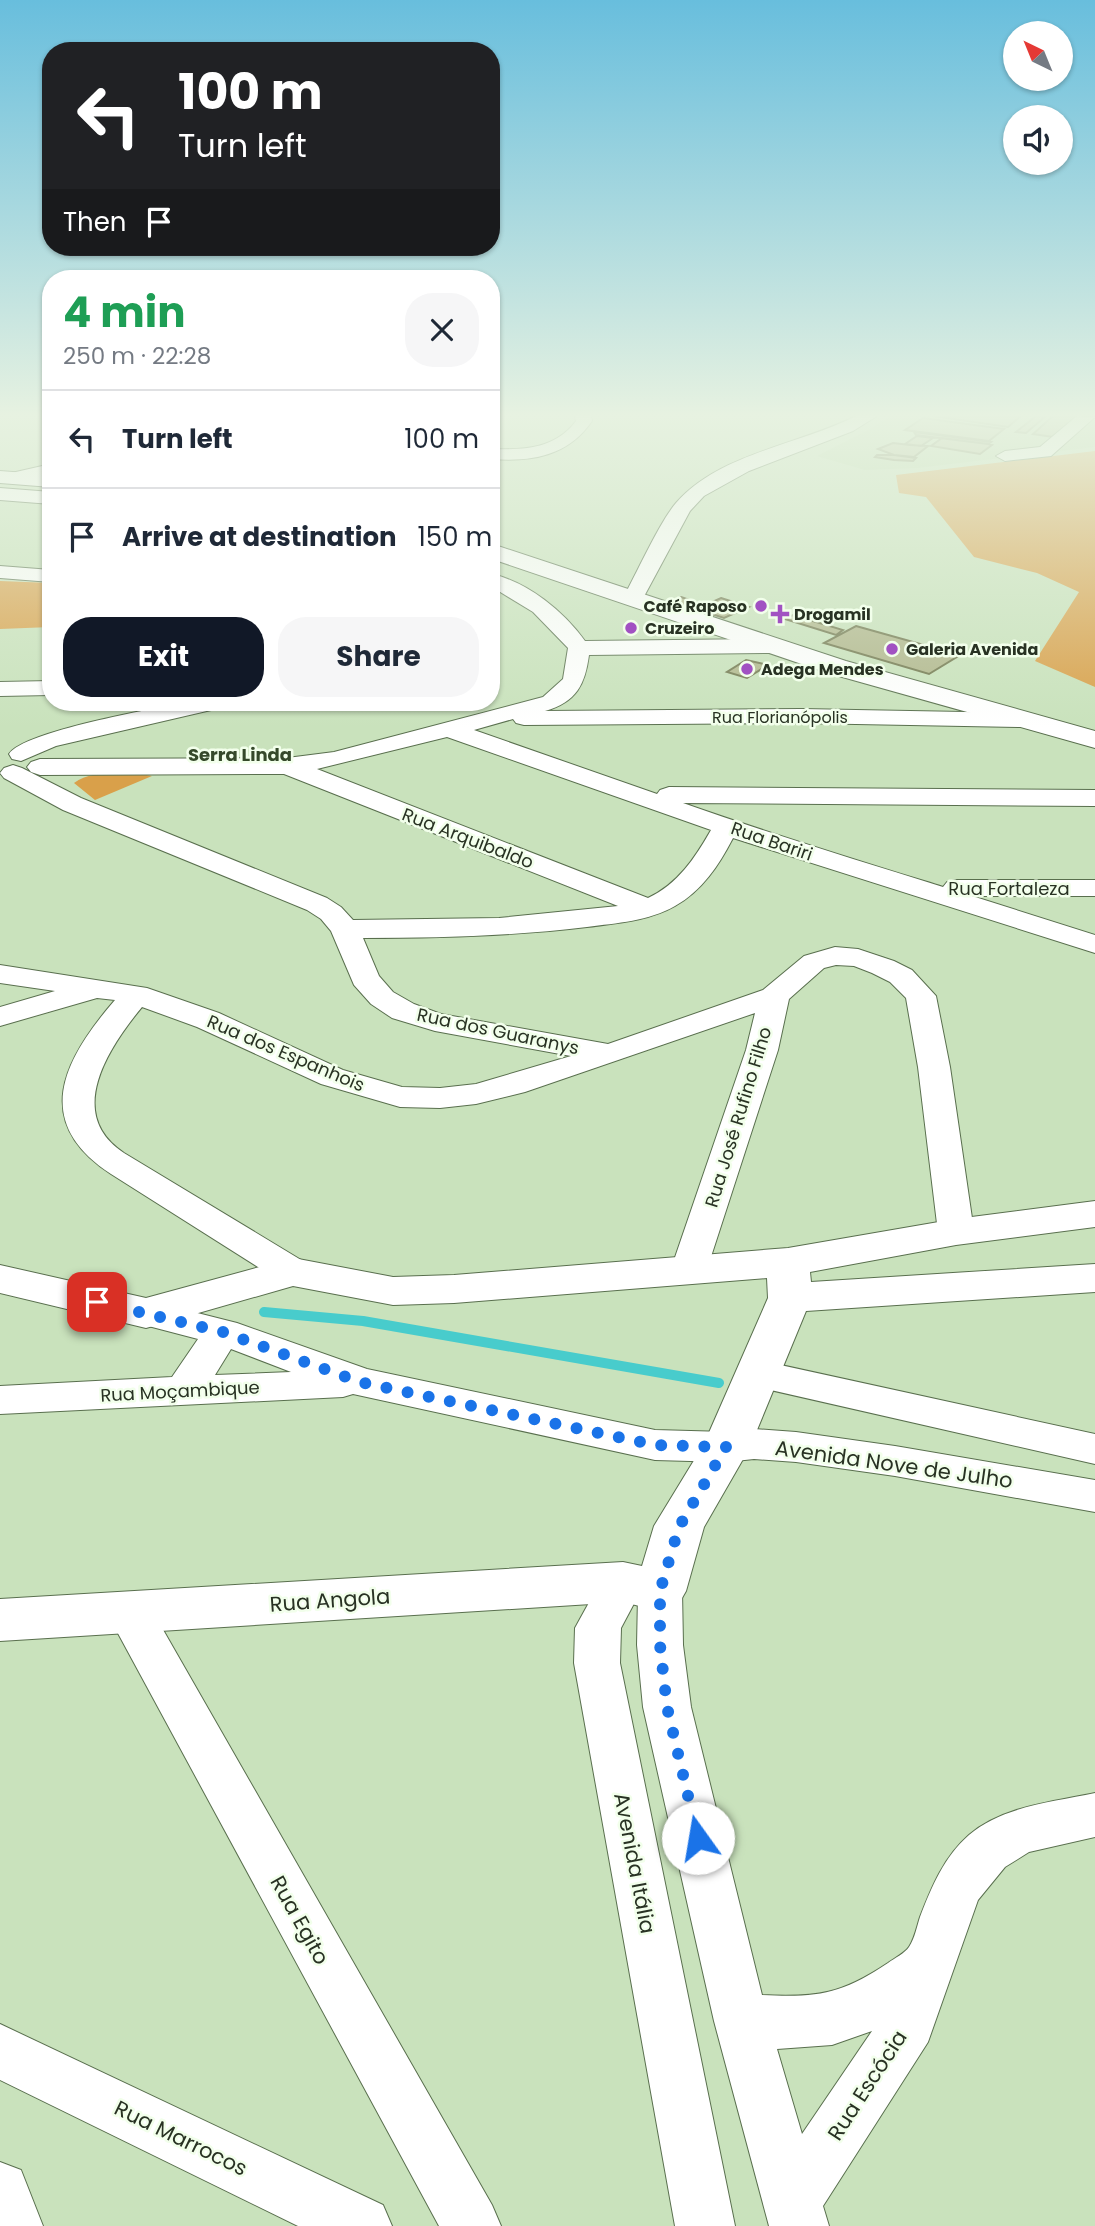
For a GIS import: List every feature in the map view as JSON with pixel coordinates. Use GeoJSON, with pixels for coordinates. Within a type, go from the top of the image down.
{"type":"FeatureCollection","features":[{"type":"Feature","properties":{"kind":"main road"},"geometry":{"type":"LineString","coordinates":[[500,554],[772,646],[1095,740]]}},
{"type":"Feature","properties":{"kind":"main road"},"geometry":{"type":"LineString","coordinates":[[789,1280],[956,1232],[1095,1214]]}},
{"type":"Feature","properties":{"kind":"main road"},"geometry":{"type":"LineString","coordinates":[[146,1313],[293,1272],[393,1291],[454,1289],[689,1269],[789,1280],[1095,1278]]}},
{"type":"Feature","properties":{"kind":"main road","name":"Avenida Nove de Julho"},"geometry":{"type":"LineString","coordinates":[[0,1279],[146,1313]]}},
{"type":"Feature","properties":{"kind":"main road","name":"Avenida Itália"},"geometry":{"type":"LineString","coordinates":[[641,1587],[726,1447],[758,1374],[789,1280]]}},
{"type":"Feature","properties":{"kind":"main road","name":"Rua Angola"},"geometry":{"type":"LineString","coordinates":[[0,1620],[641,1587]]}},
{"type":"Feature","properties":{"kind":"street"},"geometry":{"type":"LineString","coordinates":[[634,598],[676,520]]}},
{"type":"Feature","properties":{"kind":"street"},"geometry":{"type":"LineString","coordinates":[[0,572],[42,575]]}},
{"type":"Feature","properties":{"kind":"street"},"geometry":{"type":"LineString","coordinates":[[20,763],[102,768],[287,766],[335,759],[551,702],[574,681],[579,648],[564,626],[554,617],[500,583]]}},
{"type":"Feature","properties":{"kind":"street"},"geometry":{"type":"LineString","coordinates":[[579,648],[772,646]]}},
{"type":"Feature","properties":{"kind":"street"},"geometry":{"type":"LineString","coordinates":[[0,689],[42,688]]}},
{"type":"Feature","properties":{"kind":"street","name":"Rua Florianópolis"},"geometry":{"type":"LineString","coordinates":[[551,702],[610,719]]}},
{"type":"Feature","properties":{"kind":"street","name":"Rua Florianópolis"},"geometry":{"type":"LineString","coordinates":[[950,718],[982,708]]}},
{"type":"Feature","properties":{"kind":"street"},"geometry":{"type":"LineString","coordinates":[[20,763],[68,736],[177,711]]}},
{"type":"Feature","properties":{"kind":"street","name":"Rua Florianópolis"},"geometry":{"type":"LineString","coordinates":[[497,718],[1021,720]]}},
{"type":"Feature","properties":{"kind":"street","name":"Rua Bariri"},"geometry":{"type":"LineString","coordinates":[[451,730],[816,857],[923,888],[1095,944]]}},
{"type":"Feature","properties":{"kind":"street"},"geometry":{"type":"LineString","coordinates":[[20,763],[56,796],[317,904],[331,913],[345,929],[449,929],[550,924],[649,908],[690,883],[712,855],[726,825]]}},
{"type":"Feature","properties":{"kind":"street","name":"Rua Arquibaldo"},"geometry":{"type":"LineString","coordinates":[[287,766],[649,908]]}},
{"type":"Feature","properties":{"kind":"street"},"geometry":{"type":"LineString","coordinates":[[642,795],[1095,798]]}},
{"type":"Feature","properties":{"kind":"street","name":"Rua Fortaleza"},"geometry":{"type":"LineString","coordinates":[[923,888],[1095,888]]}},
{"type":"Feature","properties":{"kind":"street","name":"Rua dos Guaranys"},"geometry":{"type":"LineString","coordinates":[[345,929],[365,979],[382,998],[403,1011],[448,1024],[612,1053]]}},
{"type":"Feature","properties":{"kind":"street"},"geometry":{"type":"LineString","coordinates":[[774,996],[814,962],[835,956],[858,958],[883,967],[901,976],[921,996],[932,1053],[956,1232]]}},
{"type":"Feature","properties":{"kind":"street"},"geometry":{"type":"LineString","coordinates":[[0,974],[96,989]]}},
{"type":"Feature","properties":{"kind":"street","name":"Rua dos Espanhois"},"geometry":{"type":"LineString","coordinates":[[0,1017],[96,989],[136,994],[208,1020],[332,1077],[400,1097],[440,1098],[477,1094],[612,1053],[774,996]]}},
{"type":"Feature","properties":{"kind":"street"},"geometry":{"type":"LineString","coordinates":[[136,994],[93,1050],[83,1076],[78,1106],[82,1128],[95,1148],[293,1272]]}},
{"type":"Feature","properties":{"kind":"street","name":"Rua José Rufino Filho"},"geometry":{"type":"LineString","coordinates":[[689,1269],[762,1050],[774,996]]}},
{"type":"Feature","properties":{"kind":"street","name":"Avenida Nove de Julho"},"geometry":{"type":"LineString","coordinates":[[146,1313],[223,1332],[360,1382],[655,1445],[726,1447],[754,1444],[796,1447],[895,1461],[1095,1496]]}},
{"type":"Feature","properties":{"kind":"street"},"geometry":{"type":"LineString","coordinates":[[184,1391],[223,1332]]}},
{"type":"Feature","properties":{"kind":"street"},"geometry":{"type":"LineString","coordinates":[[758,1374],[1095,1449]]}},
{"type":"Feature","properties":{"kind":"street","name":"Rua Moçambique"},"geometry":{"type":"LineString","coordinates":[[0,1400],[360,1382]]}},
{"type":"Feature","properties":{"kind":"street","name":"Avenida Itália"},"geometry":{"type":"LineString","coordinates":[[705,2226],[597,1663],[598,1628],[641,1587],[660,1645],[667,1707],[741,2021],[796,2213]]}},
{"type":"Feature","properties":{"kind":"street","name":"Rua Egito"},"geometry":{"type":"LineString","coordinates":[[130,1613],[471,2226]]}},
{"type":"Feature","properties":{"kind":"street","name":"Rua Escócia"},"geometry":{"type":"LineString","coordinates":[[796,2213],[909,2023],[957,1887],[987,1851],[1017,1832],[1095,1815]]}},
{"type":"Feature","properties":{"kind":"street"},"geometry":{"type":"LineString","coordinates":[[741,2021],[798,2023],[845,2015],[874,2002],[930,1965]]}},
{"type":"Feature","properties":{"kind":"street","name":"Rua Marrocos"},"geometry":{"type":"LineString","coordinates":[[0,2051],[362,2226]]}},
{"type":"Feature","properties":{"kind":"street"},"geometry":{"type":"LineString","coordinates":[[0,2191],[13,2226]]}},
{"type":"Feature","properties":{"kind":"shaded area"},"geometry":{"type":"Polygon","coordinates":[[[944,520],[1095,520],[1095,687],[1035,661],[1079,592],[1037,573],[974,557],[944,520]]]}},
{"type":"Feature","properties":{"kind":"shaded area"},"geometry":{"type":"Polygon","coordinates":[[[0,581],[42,583],[42,627],[0,629],[0,581]]]}},
{"type":"Feature","properties":{"kind":"shaded area"},"geometry":{"type":"Polygon","coordinates":[[[136,773],[152,776],[95,800],[74,783],[96,774],[136,773]]]}},
{"type":"Feature","properties":{"kind":"building"},"geometry":{"type":"Polygon","coordinates":[[[681,597],[698,603],[684,608],[667,602],[681,597]]]}},
{"type":"Feature","properties":{"kind":"building"},"geometry":{"type":"Polygon","coordinates":[[[721,598],[749,607],[724,618],[696,609],[721,598]]]}},
{"type":"Feature","properties":{"kind":"building"},"geometry":{"type":"Polygon","coordinates":[[[793,615],[843,630],[836,635],[785,619],[793,615]]]}},
{"type":"Feature","properties":{"kind":"building","name":"Galeria Avenida"},"geometry":{"type":"Polygon","coordinates":[[[856,626],[960,655],[929,674],[824,643],[856,626]]]}},
{"type":"Feature","properties":{"kind":"building","name":"Adega Mendes"},"geometry":{"type":"Polygon","coordinates":[[[746,660],[768,665],[747,678],[727,672],[746,660]]]}},
{"type":"Feature","properties":{"kind":"waterway"},"geometry":{"type":"LineString","coordinates":[[264,1312],[363,1321],[719,1383]]}},
{"type":"Feature","properties":{"kind":"place","name":"Café Raposo"},"geometry":{"type":"Point","coordinates":[761,606]}},
{"type":"Feature","properties":{"kind":"place","name":"Drogamil"},"geometry":{"type":"Point","coordinates":[780,614]}},
{"type":"Feature","properties":{"kind":"place","name":"Cruzeiro"},"geometry":{"type":"Point","coordinates":[631,628]}},
{"type":"Feature","properties":{"kind":"place","name":"Galeria Avenida"},"geometry":{"type":"Point","coordinates":[892,649]}},
{"type":"Feature","properties":{"kind":"place","name":"Adega Mendes"},"geometry":{"type":"Point","coordinates":[747,669]}},
{"type":"Feature","properties":{"kind":"district","name":"Serra Linda"},"geometry":{"type":"Point","coordinates":[240,754]}},
{"type":"Feature","properties":{"kind":"route"},"geometry":{"type":"LineString","coordinates":[[97,1302],[223,1332],[360,1382],[655,1445],[726,1447],[679,1527],[660,1591],[660,1645],[667,1707],[698,1838]]}}]}
